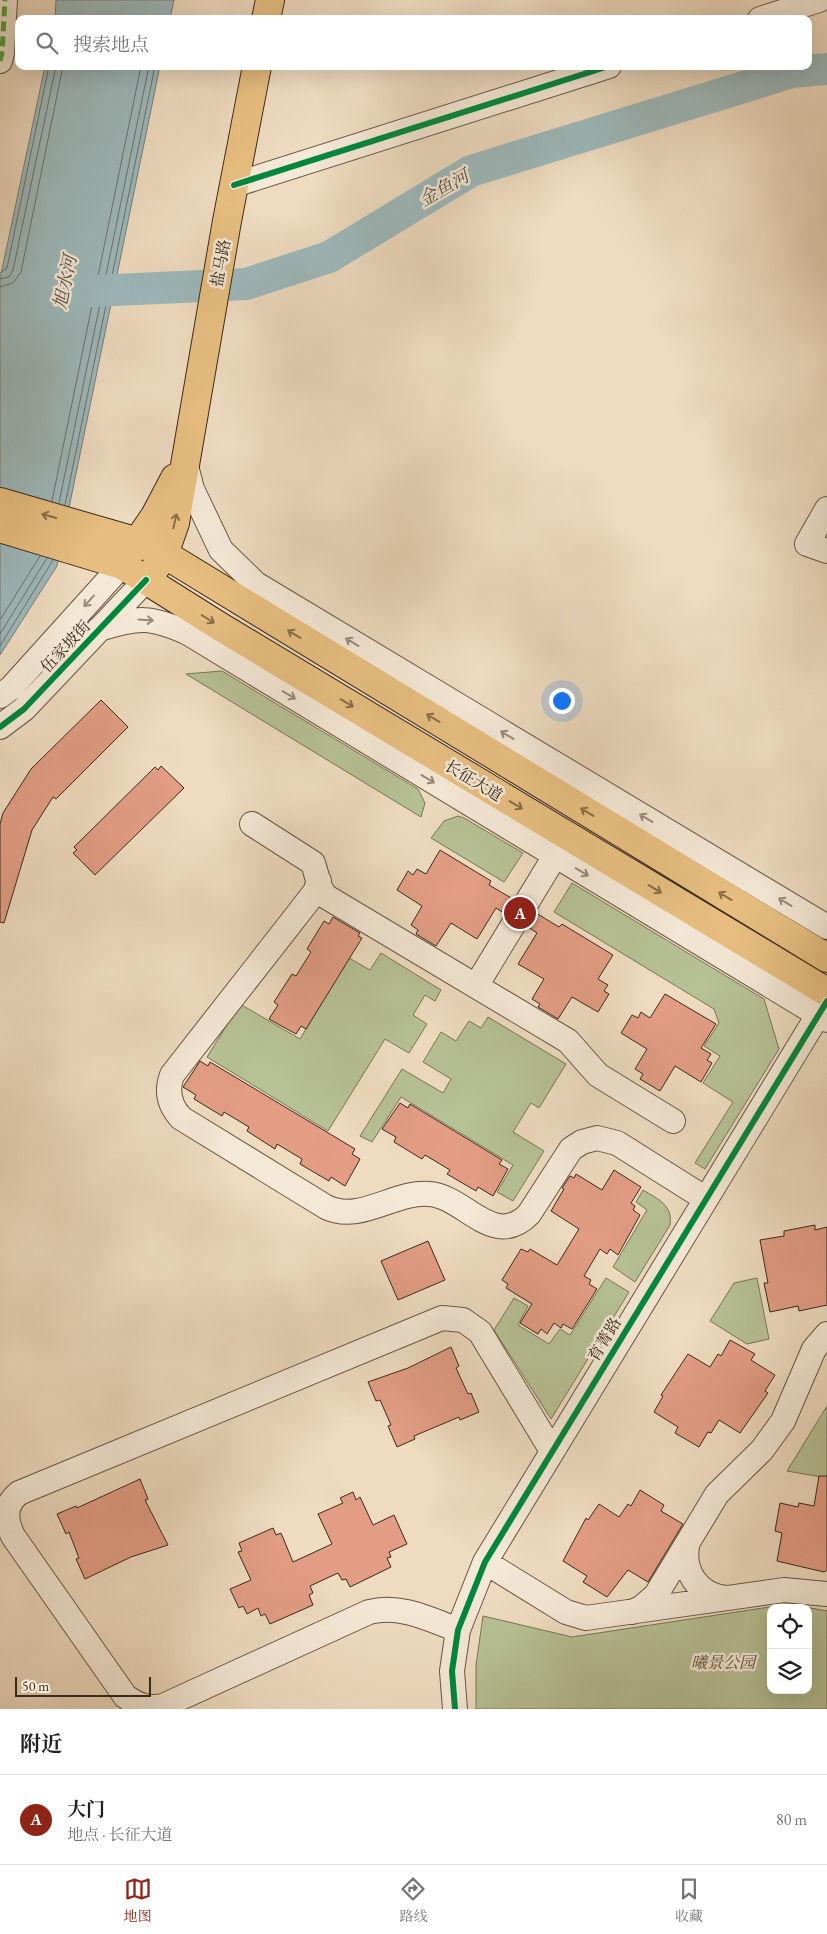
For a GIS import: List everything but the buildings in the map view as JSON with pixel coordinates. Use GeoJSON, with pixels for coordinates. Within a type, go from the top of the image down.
{"type":"FeatureCollection","features":[{"type":"Feature","properties":{"kind":"main road"},"geometry":{"type":"LineString","coordinates":[[267,15],[270,0]]}},
{"type":"Feature","properties":{"kind":"main road","name":"盐马路"},"geometry":{"type":"LineString","coordinates":[[146,580],[164,554],[175,523],[202,358],[256,70]]}},
{"type":"Feature","properties":{"kind":"main road"},"geometry":{"type":"LineString","coordinates":[[122,565],[154,516],[185,460]]}},
{"type":"Feature","properties":{"kind":"main road"},"geometry":{"type":"LineString","coordinates":[[0,502],[92,541]]}},
{"type":"Feature","properties":{"kind":"main road"},"geometry":{"type":"LineString","coordinates":[[0,528],[92,541]]}},
{"type":"Feature","properties":{"kind":"main road","name":"长征大道"},"geometry":{"type":"LineString","coordinates":[[92,541],[138,542],[164,554],[827,958]]}},
{"type":"Feature","properties":{"kind":"main road","name":"长征大道"},"geometry":{"type":"LineString","coordinates":[[92,541],[122,565],[825,1007]]}},
{"type":"Feature","properties":{"kind":"street"},"geometry":{"type":"LineString","coordinates":[[0,61],[4,0]]}},
{"type":"Feature","properties":{"kind":"street"},"geometry":{"type":"LineString","coordinates":[[772,15],[819,0]]}},
{"type":"Feature","properties":{"kind":"street"},"geometry":{"type":"LineString","coordinates":[[234,185],[597,70]]}},
{"type":"Feature","properties":{"kind":"street"},"geometry":{"type":"LineString","coordinates":[[185,460],[192,489],[221,550],[256,584],[827,927]]}},
{"type":"Feature","properties":{"kind":"street"},"geometry":{"type":"LineString","coordinates":[[827,509],[807,544],[827,550]]}},
{"type":"Feature","properties":{"kind":"street","name":"伍家坡街"},"geometry":{"type":"LineString","coordinates":[[0,696],[11,688],[122,565]]}},
{"type":"Feature","properties":{"kind":"street","name":"伍家坡街"},"geometry":{"type":"LineString","coordinates":[[0,727],[24,709],[146,580]]}},
{"type":"Feature","properties":{"kind":"street"},"geometry":{"type":"LineString","coordinates":[[99,629],[133,619],[161,621],[188,633],[555,856],[825,1007]]}},
{"type":"Feature","properties":{"kind":"street"},"geometry":{"type":"LineString","coordinates":[[252,824],[308,858],[316,868],[325,896],[344,905],[568,1042],[598,1075],[674,1121]]}},
{"type":"Feature","properties":{"kind":"street"},"geometry":{"type":"LineString","coordinates":[[476,986],[555,856]]}},
{"type":"Feature","properties":{"kind":"street"},"geometry":{"type":"LineString","coordinates":[[319,881],[315,892],[172,1075],[169,1097],[173,1109],[186,1122],[326,1207],[340,1212],[353,1212],[431,1194],[446,1199],[489,1224],[510,1226],[530,1214],[571,1149],[582,1142],[597,1138],[617,1143],[706,1199]]}},
{"type":"Feature","properties":{"kind":"street"},"geometry":{"type":"LineString","coordinates":[[299,913],[318,902],[335,902]]}},
{"type":"Feature","properties":{"kind":"street","name":"育菁路"},"geometry":{"type":"LineString","coordinates":[[455,1709],[452,1671],[458,1630],[486,1562],[552,1451],[825,1007]]}},
{"type":"Feature","properties":{"kind":"street"},"geometry":{"type":"LineString","coordinates":[[458,1630],[411,1613],[394,1609],[381,1609],[369,1612],[163,1706],[153,1708],[142,1706],[125,1696],[13,1536],[7,1525],[7,1507],[19,1493],[442,1318],[463,1320],[480,1332],[552,1451]]}},
{"type":"Feature","properties":{"kind":"street"},"geometry":{"type":"LineString","coordinates":[[631,1613],[652,1600],[722,1487],[754,1459],[783,1421],[814,1349],[827,1334]]}},
{"type":"Feature","properties":{"kind":"street"},"geometry":{"type":"LineString","coordinates":[[688,1542],[686,1551],[687,1568],[695,1582],[711,1595],[731,1598]]}},
{"type":"Feature","properties":{"kind":"street"},"geometry":{"type":"LineString","coordinates":[[486,1562],[571,1615],[594,1618],[784,1590],[827,1594]]}},
{"type":"Feature","properties":{"kind":"green space"},"geometry":{"type":"Polygon","coordinates":[[[222,671],[418,789],[425,803],[421,817],[186,674],[222,671]]]}},
{"type":"Feature","properties":{"kind":"green space"},"geometry":{"type":"Polygon","coordinates":[[[458,816],[523,853],[504,882],[431,838],[444,821],[458,816]]]}},
{"type":"Feature","properties":{"kind":"green space"},"geometry":{"type":"Polygon","coordinates":[[[572,883],[764,999],[779,1049],[705,1169],[695,1163],[733,1102],[703,1083],[720,1056],[704,1046],[719,1023],[714,1009],[554,912],[572,883]]]}},
{"type":"Feature","properties":{"kind":"green space"},"geometry":{"type":"Polygon","coordinates":[[[381,953],[441,990],[435,1001],[425,995],[413,1015],[427,1024],[409,1053],[385,1039],[328,1131],[207,1057],[240,1004],[300,1039],[349,958],[370,970],[381,953]]]}},
{"type":"Feature","properties":{"kind":"green space"},"geometry":{"type":"Polygon","coordinates":[[[488,1017],[566,1064],[539,1108],[531,1103],[513,1132],[544,1151],[513,1201],[497,1192],[513,1165],[401,1097],[372,1142],[360,1136],[402,1069],[443,1093],[451,1079],[423,1062],[441,1032],[456,1041],[469,1021],[481,1028],[488,1017]]]}},
{"type":"Feature","properties":{"kind":"green space"},"geometry":{"type":"Polygon","coordinates":[[[643,1190],[663,1203],[667,1208],[670,1225],[635,1282],[613,1267],[647,1210],[636,1202],[643,1190]]]}},
{"type":"Feature","properties":{"kind":"green space"},"geometry":{"type":"Polygon","coordinates":[[[606,1278],[629,1292],[551,1419],[494,1330],[514,1298],[528,1306],[518,1325],[549,1344],[560,1329],[570,1335],[606,1278]]]}},
{"type":"Feature","properties":{"kind":"green space"},"geometry":{"type":"Polygon","coordinates":[[[757,1278],[769,1339],[747,1344],[710,1321],[734,1283],[757,1278]]]}},
{"type":"Feature","properties":{"kind":"green space"},"geometry":{"type":"Polygon","coordinates":[[[827,1406],[827,1478],[787,1471],[827,1406]]]}},
{"type":"Feature","properties":{"kind":"green space","name":"曦景公园"},"geometry":{"type":"Polygon","coordinates":[[[767,1607],[767,1694],[812,1694],[812,1608],[827,1611],[827,1709],[476,1709],[476,1665],[483,1616],[572,1637],[767,1607]]]}},
{"type":"Feature","properties":{"kind":"water"},"geometry":{"type":"Polygon","coordinates":[[[56,0],[174,0],[171,15],[55,15],[56,0]]]}},
{"type":"Feature","properties":{"kind":"water","name":"旭水河"},"geometry":{"type":"Polygon","coordinates":[[[44,70],[159,70],[57,566],[0,655],[0,279],[44,70]]]}},
{"type":"Feature","properties":{"kind":"waterway","name":"金鱼河"},"geometry":{"type":"LineString","coordinates":[[70,292],[246,284],[329,257],[471,171],[792,72],[827,69]]}},
{"type":"Feature","properties":{"kind":"marked path"},"geometry":{"type":"LineString","coordinates":[[0,61],[5,0]]}},
{"type":"Feature","properties":{"kind":"cycle path"},"geometry":{"type":"LineString","coordinates":[[234,185],[596,70]]}},
{"type":"Feature","properties":{"kind":"cycle path"},"geometry":{"type":"LineString","coordinates":[[0,727],[24,709],[146,580]]}},
{"type":"Feature","properties":{"kind":"cycle path"},"geometry":{"type":"LineString","coordinates":[[455,1709],[452,1671],[458,1630],[485,1562],[827,1001]]}},
{"type":"Feature","properties":{"kind":"place","name":"大门"},"geometry":{"type":"Point","coordinates":[520,913]}}]}
